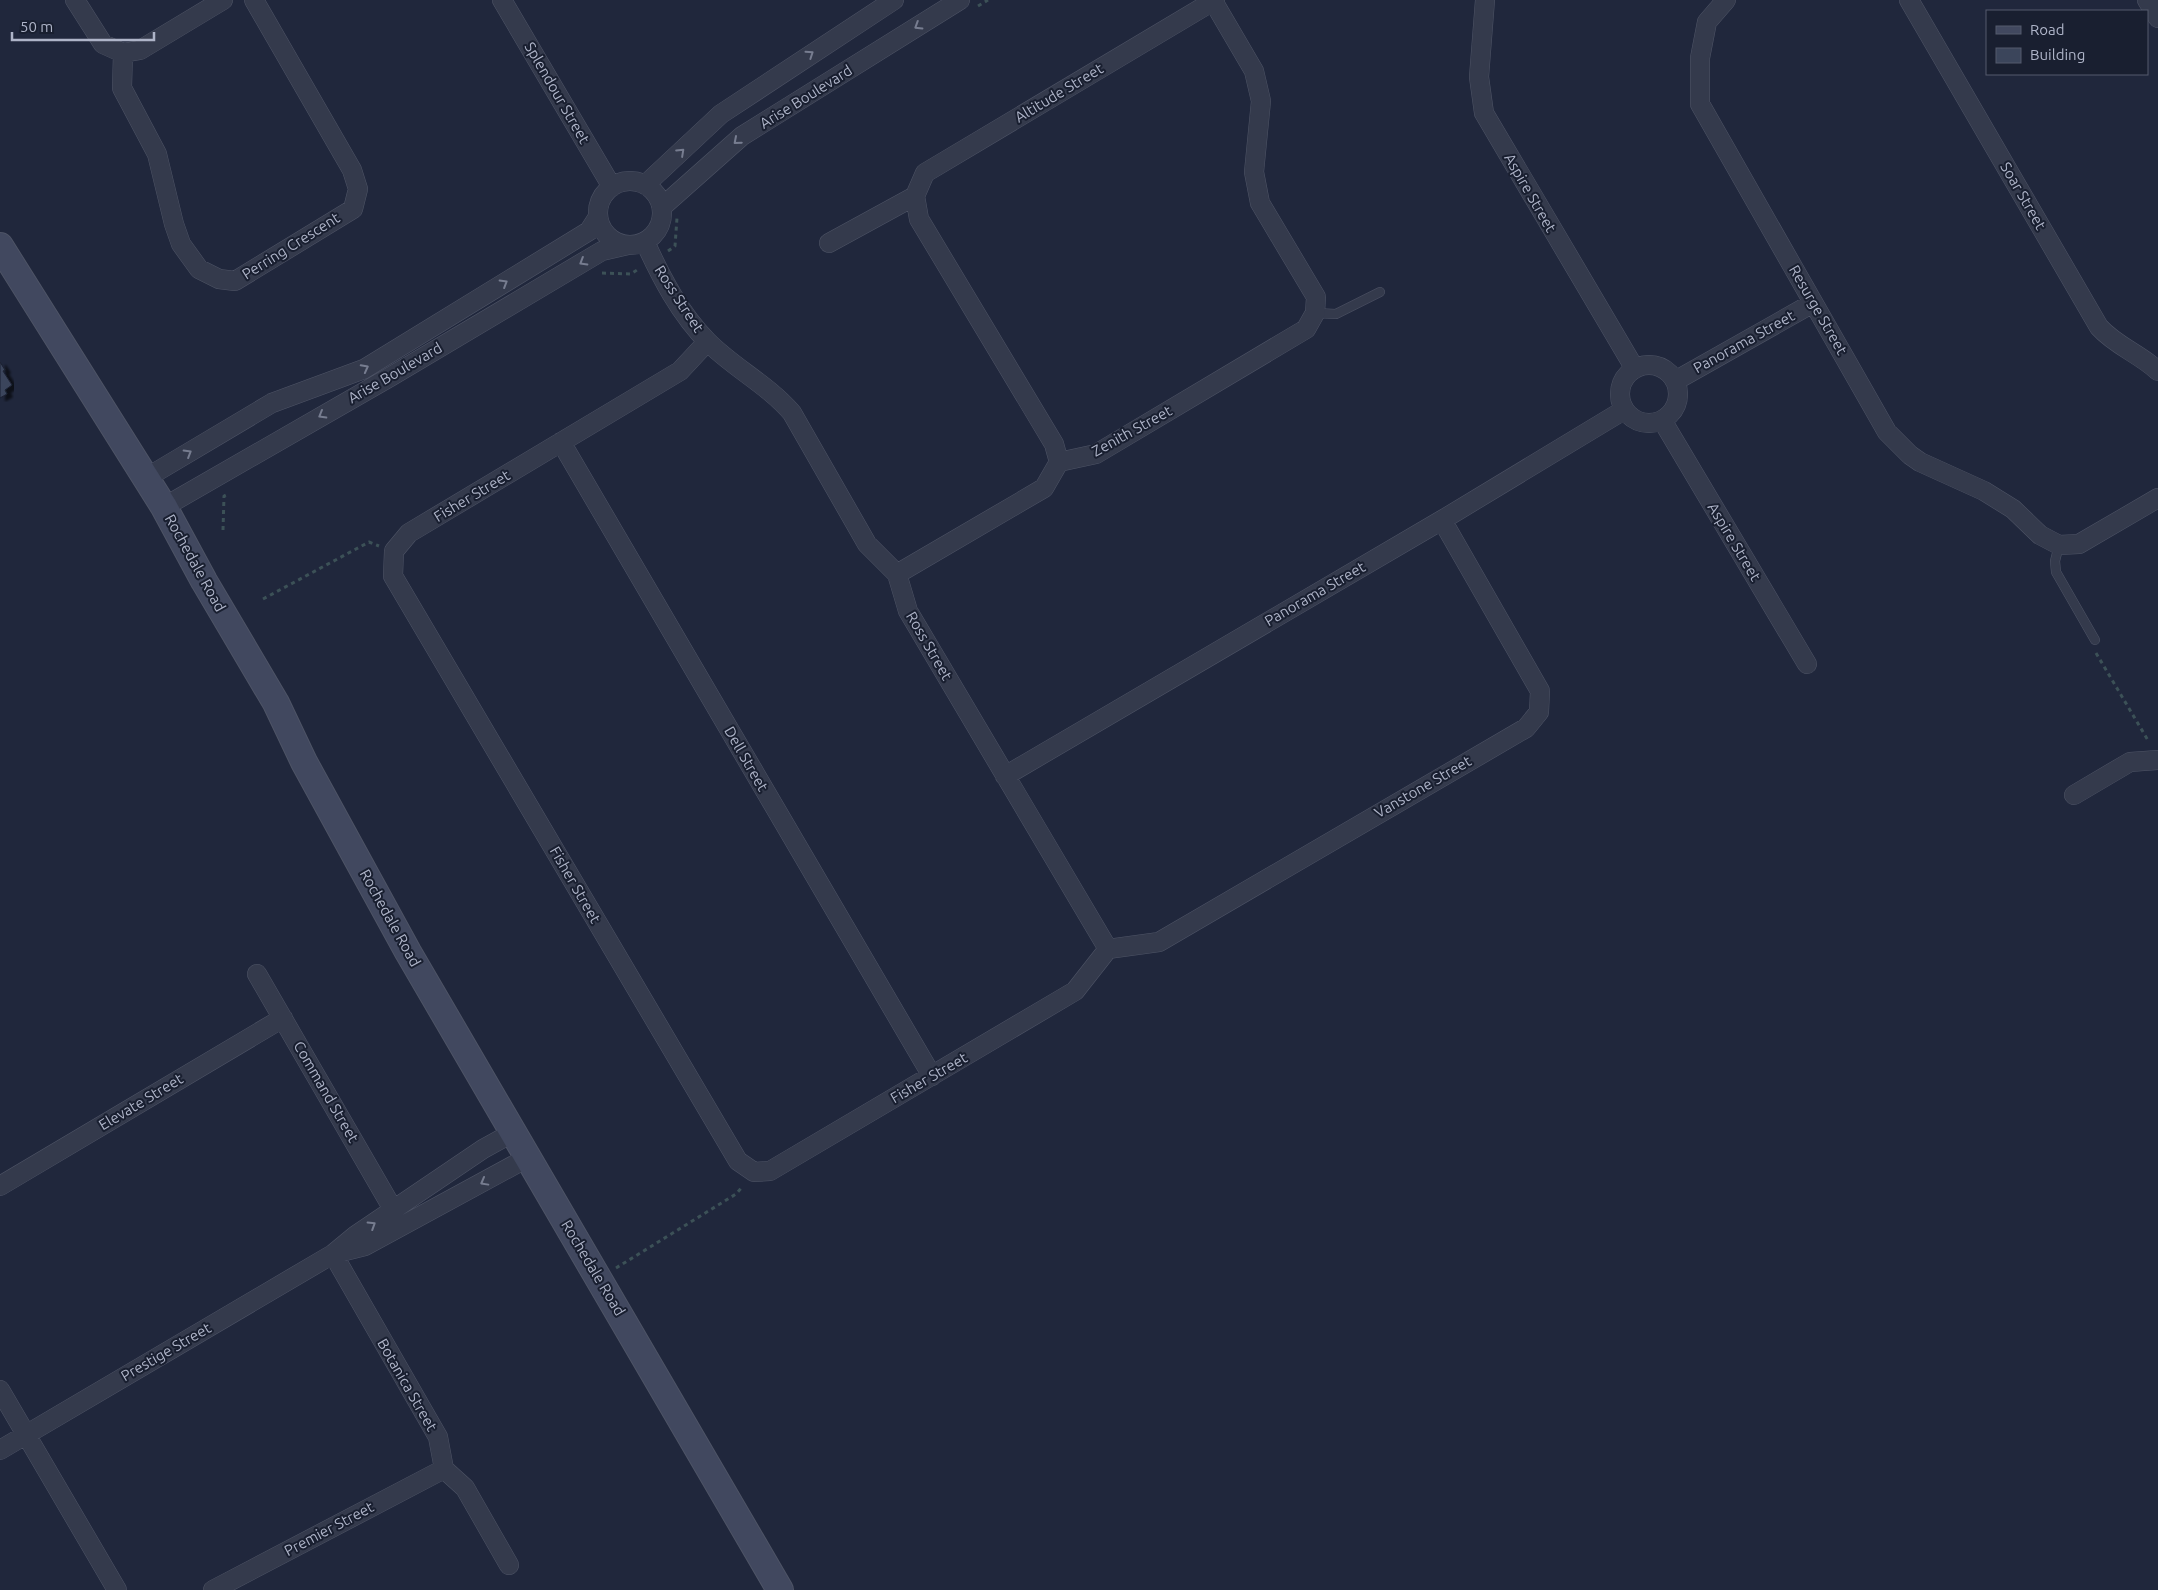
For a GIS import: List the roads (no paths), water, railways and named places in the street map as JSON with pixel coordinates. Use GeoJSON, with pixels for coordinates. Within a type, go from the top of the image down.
{"type":"FeatureCollection","features":[{"type":"Feature","properties":{"kind":"main road","name":"Rochedale Road"},"geometry":{"type":"LineString","coordinates":[[0,246],[164,507],[204,581],[276,703],[304,762],[408,952],[780,1590]]}},
{"type":"Feature","properties":{"kind":"street"},"geometry":{"type":"LineString","coordinates":[[75,0],[103,44],[123,53],[140,50],[223,0]]}},
{"type":"Feature","properties":{"kind":"street","name":"Perring Crescent"},"geometry":{"type":"LineString","coordinates":[[123,53],[122,88],[157,154],[174,224],[182,244],[199,269],[219,279],[235,281],[353,209],[358,189],[352,170],[254,0]]}},
{"type":"Feature","properties":{"kind":"street","name":"Splendour Street"},"geometry":{"type":"LineString","coordinates":[[502,0],[612,187]]}},
{"type":"Feature","properties":{"kind":"street","name":"Arise Boulevard"},"geometry":{"type":"LineString","coordinates":[[645,185],[721,114],[894,0]]}},
{"type":"Feature","properties":{"kind":"street","name":"Arise Boulevard"},"geometry":{"type":"LineString","coordinates":[[662,207],[742,136],[960,0]]}},
{"type":"Feature","properties":{"kind":"street"},"geometry":{"type":"LineString","coordinates":[[1214,0],[1254,71],[1261,101],[1254,172],[1260,202],[1316,297],[1314,313]]}},
{"type":"Feature","properties":{"kind":"street","name":"Altitude Street"},"geometry":{"type":"LineString","coordinates":[[915,196],[926,173],[1214,0]]}},
{"type":"Feature","properties":{"kind":"street","name":"Aspire Street"},"geometry":{"type":"LineString","coordinates":[[1485,0],[1479,77],[1484,113],[1634,369]]}},
{"type":"Feature","properties":{"kind":"street","name":"Resurge Street"},"geometry":{"type":"LineString","coordinates":[[1726,0],[1707,22],[1700,58],[1700,104],[1887,432],[1920,462],[1984,491],[2013,509],[2040,535],[2059,545]]}},
{"type":"Feature","properties":{"kind":"street","name":"Soar Street"},"geometry":{"type":"LineString","coordinates":[[1909,0],[2099,327],[2115,342],[2149,362],[2158,371]]}},
{"type":"Feature","properties":{"kind":"street"},"geometry":{"type":"LineString","coordinates":[[2147,0],[2158,18]]}},
{"type":"Feature","properties":{"kind":"street"},"geometry":{"type":"LineString","coordinates":[[628,181],[645,185],[652,190],[662,207],[659,227],[653,236],[636,244],[617,243],[608,237],[601,228],[598,218],[600,200],[612,187],[628,181]]}},
{"type":"Feature","properties":{"kind":"street"},"geometry":{"type":"LineString","coordinates":[[829,243],[915,196],[919,219],[1054,444],[1059,462],[1044,488],[897,574]]}},
{"type":"Feature","properties":{"kind":"street","name":"Arise Boulevard"},"geometry":{"type":"LineString","coordinates":[[146,478],[272,402],[364,369],[589,231],[598,218]]}},
{"type":"Feature","properties":{"kind":"street","name":"Arise Boulevard"},"geometry":{"type":"LineString","coordinates":[[164,507],[390,378],[602,251],[636,244]]}},
{"type":"Feature","properties":{"kind":"street","name":"Ross Street"},"geometry":{"type":"LineString","coordinates":[[636,244],[692,324],[708,342],[730,362],[779,398],[792,413],[867,544],[897,574],[908,611],[1108,949]]}},
{"type":"Feature","properties":{"kind":"street","name":"Panorama Street"},"geometry":{"type":"LineString","coordinates":[[1675,381],[1813,303]]}},
{"type":"Feature","properties":{"kind":"street","name":"Zenith Street"},"geometry":{"type":"LineString","coordinates":[[1059,462],[1096,454],[1306,329],[1314,313]]}},
{"type":"Feature","properties":{"kind":"street","name":"Fisher Street"},"geometry":{"type":"LineString","coordinates":[[708,342],[680,371],[410,533],[394,551],[393,576],[738,1161],[754,1172],[770,1171],[1076,992],[1108,949]]}},
{"type":"Feature","properties":{"kind":"street"},"geometry":{"type":"LineString","coordinates":[[1646,365],[1657,366],[1668,372],[1675,381],[1678,392],[1676,403],[1671,413],[1662,420],[1652,423],[1641,422],[1632,418],[1624,410],[1620,392],[1627,375],[1634,369],[1646,365]]}},
{"type":"Feature","properties":{"kind":"street","name":"Panorama Street"},"geometry":{"type":"LineString","coordinates":[[1005,776],[1442,520],[1624,410]]}},
{"type":"Feature","properties":{"kind":"street","name":"Aspire Street"},"geometry":{"type":"LineString","coordinates":[[1662,420],[1807,664]]}},
{"type":"Feature","properties":{"kind":"street","name":"Dell Street"},"geometry":{"type":"LineString","coordinates":[[560,442],[932,1076]]}},
{"type":"Feature","properties":{"kind":"street"},"geometry":{"type":"LineString","coordinates":[[2059,545],[2079,544],[2158,498]]}},
{"type":"Feature","properties":{"kind":"street","name":"Vanstone Street"},"geometry":{"type":"LineString","coordinates":[[1108,949],[1159,942],[1526,728],[1540,712],[1540,691],[1442,520]]}},
{"type":"Feature","properties":{"kind":"street"},"geometry":{"type":"LineString","coordinates":[[2074,795],[2130,762],[2156,754]]}},
{"type":"Feature","properties":{"kind":"street","name":"Command Street"},"geometry":{"type":"LineString","coordinates":[[257,974],[394,1211]]}},
{"type":"Feature","properties":{"kind":"street","name":"Elevate Street"},"geometry":{"type":"LineString","coordinates":[[0,1186],[282,1018]]}},
{"type":"Feature","properties":{"kind":"street","name":"Prestige Street"},"geometry":{"type":"LineString","coordinates":[[0,1450],[333,1254],[356,1235],[483,1149],[512,1132]]}},
{"type":"Feature","properties":{"kind":"street","name":"Prestige Street"},"geometry":{"type":"LineString","coordinates":[[333,1254],[366,1246],[527,1158]]}},
{"type":"Feature","properties":{"kind":"street","name":"Botanica Street"},"geometry":{"type":"LineString","coordinates":[[333,1254],[438,1438],[444,1469]]}},
{"type":"Feature","properties":{"kind":"street"},"geometry":{"type":"LineString","coordinates":[[0,1390],[117,1590]]}},
{"type":"Feature","properties":{"kind":"street"},"geometry":{"type":"LineString","coordinates":[[444,1469],[466,1488],[509,1565]]}},
{"type":"Feature","properties":{"kind":"street","name":"Premier Street"},"geometry":{"type":"LineString","coordinates":[[213,1590],[444,1469]]}},
{"type":"Feature","properties":{"kind":"lane"},"geometry":{"type":"LineString","coordinates":[[1314,313],[1336,314],[1380,292]]}},
{"type":"Feature","properties":{"kind":"lane"},"geometry":{"type":"LineString","coordinates":[[2059,545],[2055,561],[2056,572],[2095,640]]}}]}
